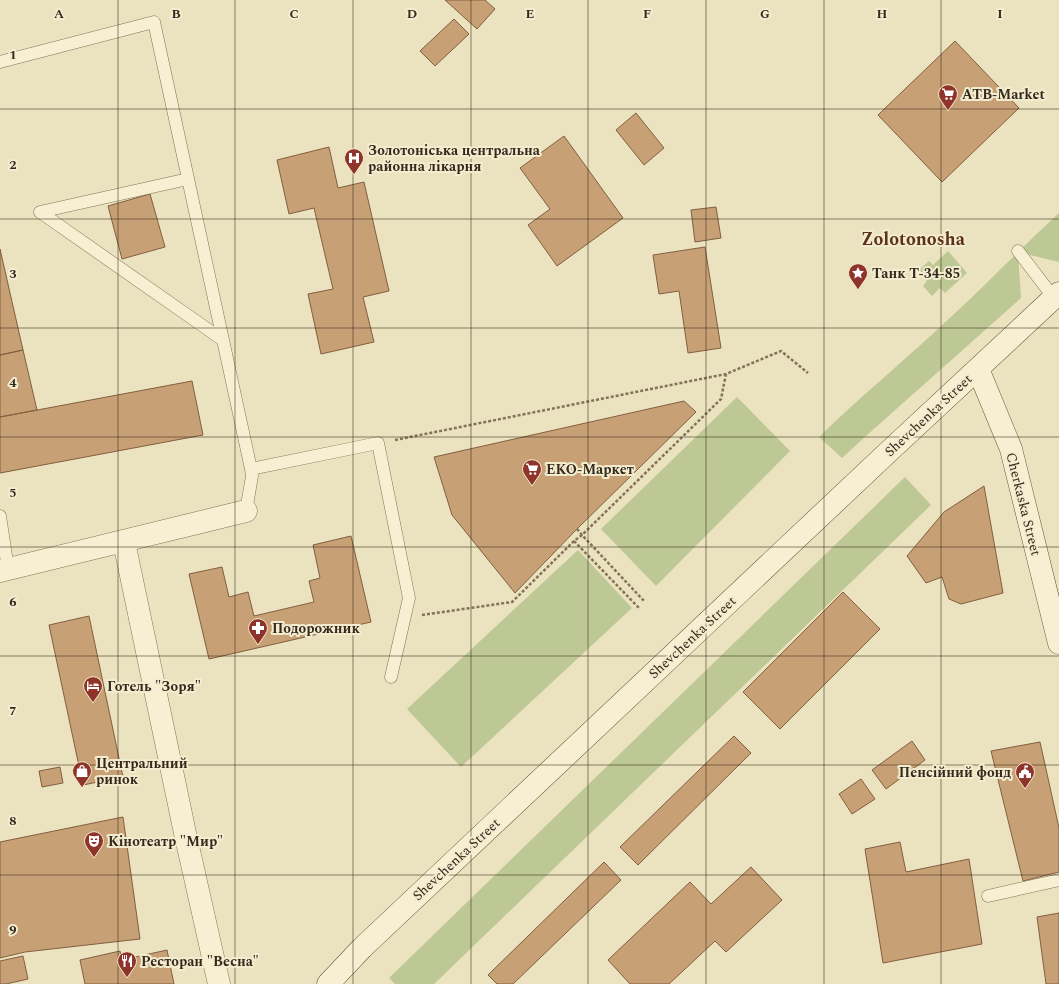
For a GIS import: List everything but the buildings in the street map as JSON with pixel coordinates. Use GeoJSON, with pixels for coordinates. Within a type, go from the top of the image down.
{"type":"FeatureCollection","features":[{"type":"Feature","properties":{"kind":"main road","name":"Shevchenka Street"},"geometry":{"type":"LineString","coordinates":[[328,984],[362,948],[884,455],[1056,295]]}},
{"type":"Feature","properties":{"kind":"main road","name":"Cherkaska Street"},"geometry":{"type":"LineString","coordinates":[[978,368],[1011,449],[1059,643]]}},
{"type":"Feature","properties":{"kind":"main road"},"geometry":{"type":"LineString","coordinates":[[4,570],[124,542],[246,511]]}},
{"type":"Feature","properties":{"kind":"main road"},"geometry":{"type":"LineString","coordinates":[[124,542],[219,984]]}},
{"type":"Feature","properties":{"kind":"lane"},"geometry":{"type":"LineString","coordinates":[[0,62],[154,22],[251,469],[252,476],[246,511]]}},
{"type":"Feature","properties":{"kind":"lane"},"geometry":{"type":"LineString","coordinates":[[188,179],[40,212],[223,340]]}},
{"type":"Feature","properties":{"kind":"lane"},"geometry":{"type":"LineString","coordinates":[[1018,251],[1056,295]]}},
{"type":"Feature","properties":{"kind":"lane"},"geometry":{"type":"LineString","coordinates":[[251,469],[378,443],[409,598],[391,677]]}},
{"type":"Feature","properties":{"kind":"lane"},"geometry":{"type":"LineString","coordinates":[[0,516],[4,570]]}},
{"type":"Feature","properties":{"kind":"lane"},"geometry":{"type":"LineString","coordinates":[[988,896],[1059,880]]}},
{"type":"Feature","properties":{"kind":"path"},"geometry":{"type":"LineString","coordinates":[[378,443],[726,374],[781,351],[808,373]]}},
{"type":"Feature","properties":{"kind":"path"},"geometry":{"type":"LineString","coordinates":[[405,617],[512,602],[721,399],[726,374]]}},
{"type":"Feature","properties":{"kind":"path"},"geometry":{"type":"LineString","coordinates":[[578,529],[645,602]]}},
{"type":"Feature","properties":{"kind":"path"},"geometry":{"type":"LineString","coordinates":[[574,541],[639,608]]}},
{"type":"Feature","properties":{"kind":"green space"},"geometry":{"type":"Polygon","coordinates":[[[1059,213],[1059,262],[1018,252],[1046,225],[1059,213]]]}},
{"type":"Feature","properties":{"kind":"green space"},"geometry":{"type":"Polygon","coordinates":[[[948,251],[967,273],[945,293],[940,288],[932,296],[923,286],[927,281],[918,271],[929,261],[933,265],[948,251]]]}},
{"type":"Feature","properties":{"kind":"green space"},"geometry":{"type":"Polygon","coordinates":[[[1018,252],[1021,298],[842,458],[819,437],[937,330],[1018,252]]]}},
{"type":"Feature","properties":{"kind":"green space"},"geometry":{"type":"Polygon","coordinates":[[[737,397],[790,451],[656,586],[601,529],[737,397]]]}},
{"type":"Feature","properties":{"kind":"green space"},"geometry":{"type":"Polygon","coordinates":[[[905,477],[931,505],[434,984],[395,984],[389,978],[905,477]]]}},
{"type":"Feature","properties":{"kind":"green space"},"geometry":{"type":"Polygon","coordinates":[[[578,550],[632,608],[461,767],[407,709],[578,550]]]}},
{"type":"Feature","properties":{"kind":"place","name":"ATB-Market"},"geometry":{"type":"Point","coordinates":[948,111]}},
{"type":"Feature","properties":{"kind":"place","name":"Золотоніська центральна районна лікарня"},"geometry":{"type":"Point","coordinates":[354,175]}},
{"type":"Feature","properties":{"kind":"place","name":"Танк Т-34-85"},"geometry":{"type":"Point","coordinates":[858,290]}},
{"type":"Feature","properties":{"kind":"place","name":"ЕКО-Маркет"},"geometry":{"type":"Point","coordinates":[532,486]}},
{"type":"Feature","properties":{"kind":"place","name":"Подорожник"},"geometry":{"type":"Point","coordinates":[258,645]}},
{"type":"Feature","properties":{"kind":"place","name":"Готель \"Зоря\""},"geometry":{"type":"Point","coordinates":[93,703]}},
{"type":"Feature","properties":{"kind":"place","name":"Центральний ринок"},"geometry":{"type":"Point","coordinates":[82,788]}},
{"type":"Feature","properties":{"kind":"place","name":"Пенсійний фонд"},"geometry":{"type":"Point","coordinates":[1025,789]}},
{"type":"Feature","properties":{"kind":"place","name":"Кінотеатр \"Мир\""},"geometry":{"type":"Point","coordinates":[94,858]}},
{"type":"Feature","properties":{"kind":"place","name":"Ресторан \"Весна\""},"geometry":{"type":"Point","coordinates":[127,978]}},
{"type":"Feature","properties":{"kind":"district","name":"Zolotonosha"},"geometry":{"type":"Point","coordinates":[913,239]}}]}
